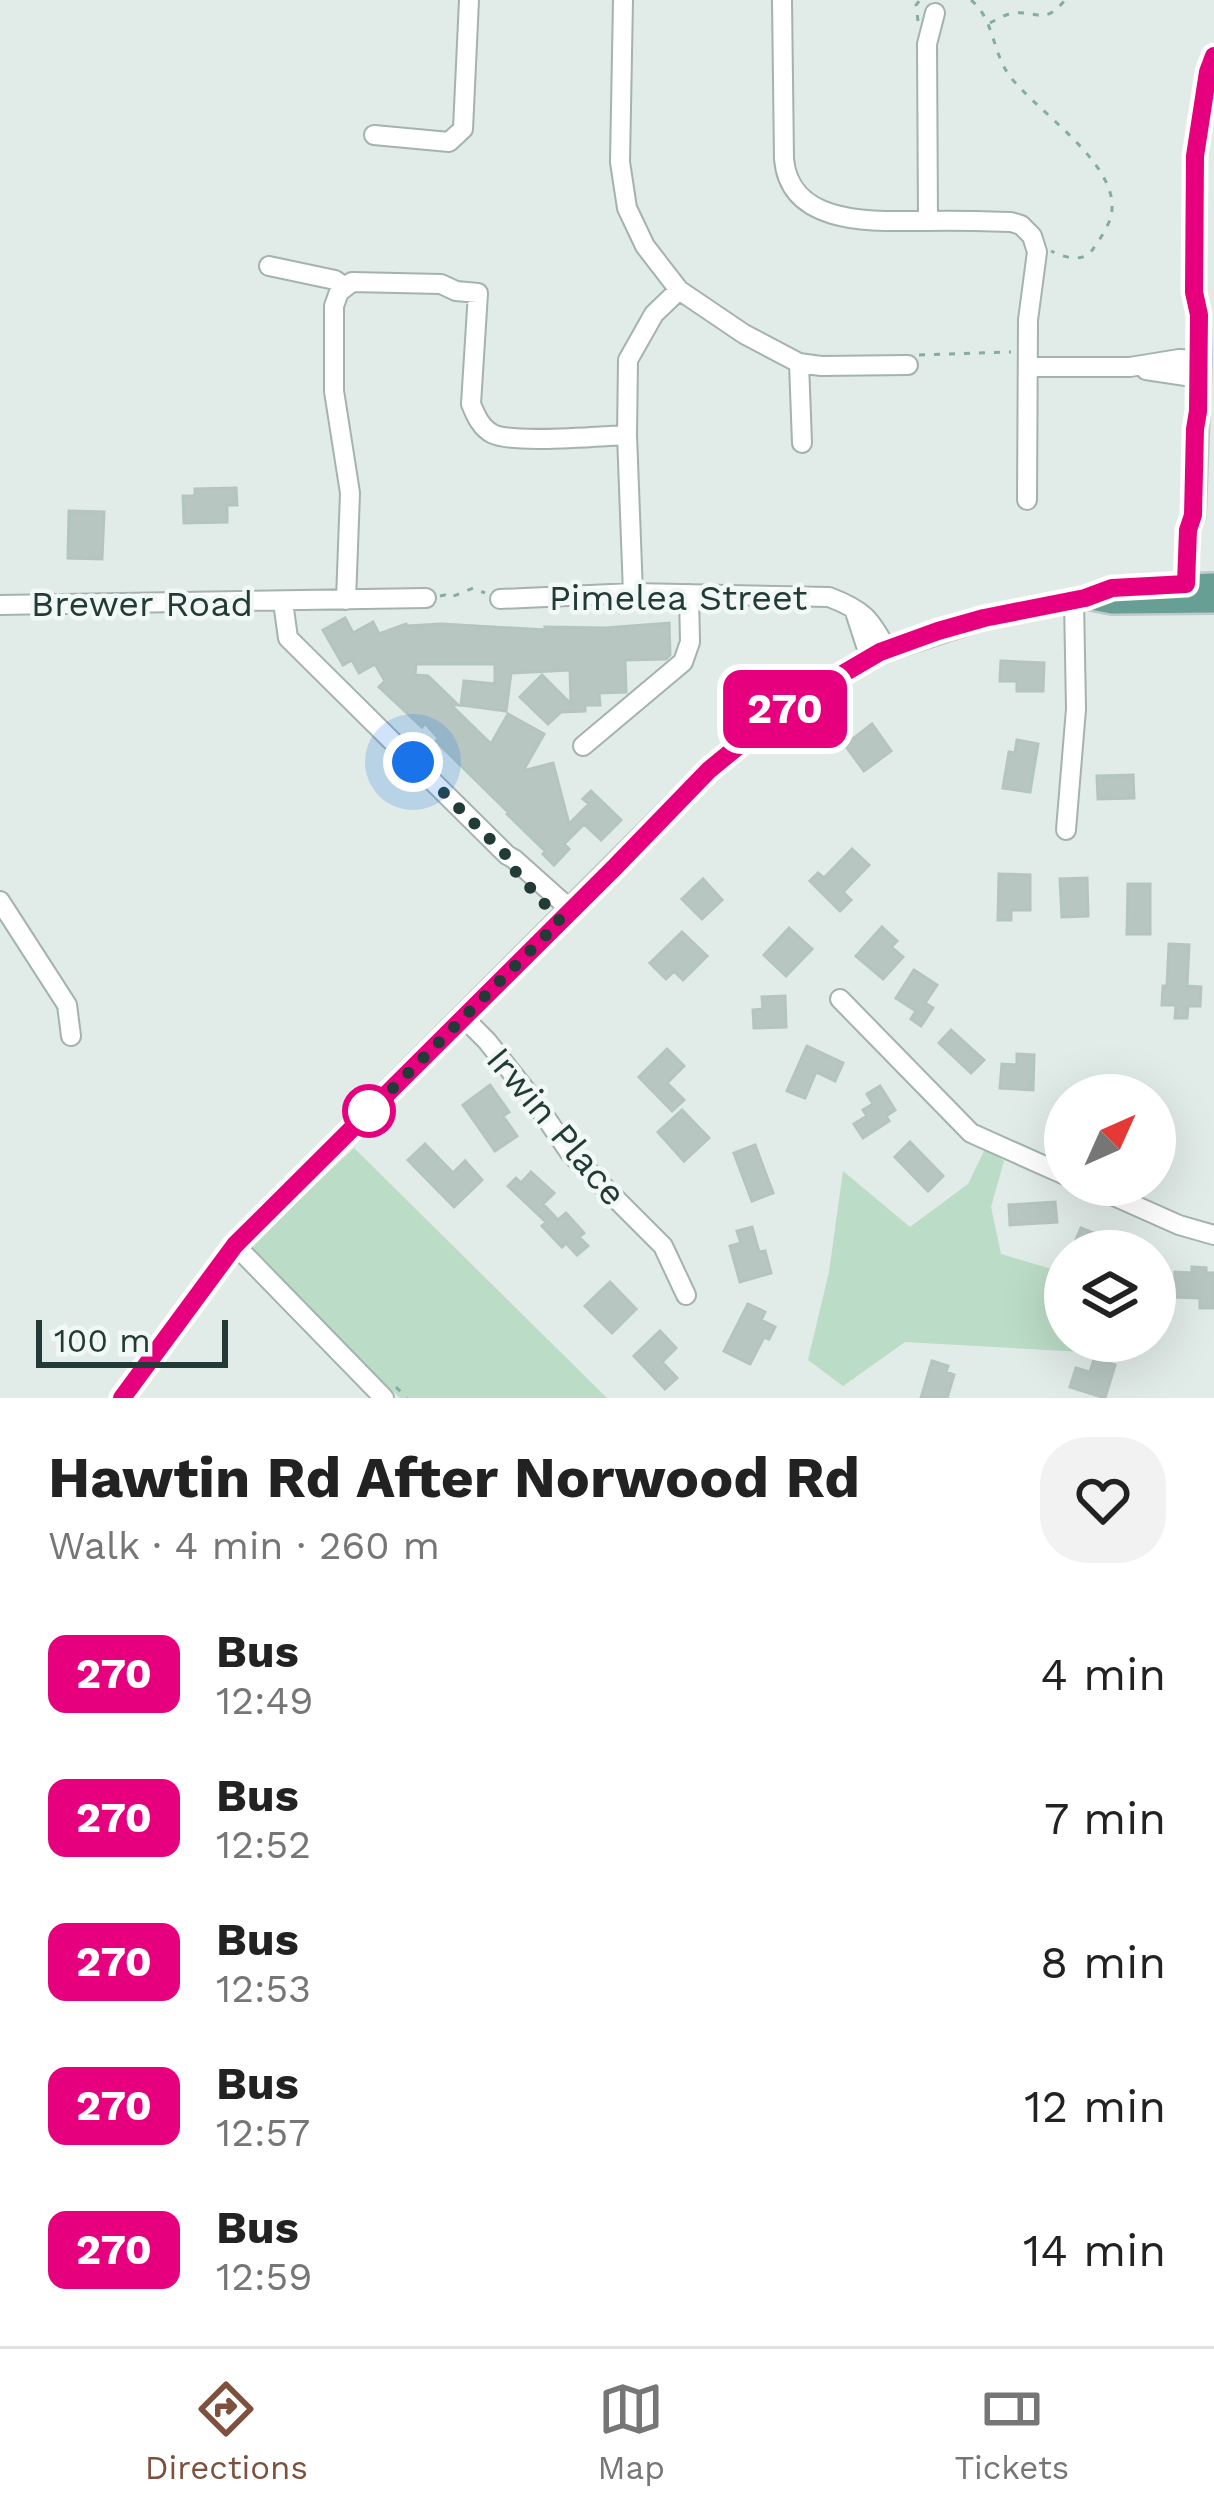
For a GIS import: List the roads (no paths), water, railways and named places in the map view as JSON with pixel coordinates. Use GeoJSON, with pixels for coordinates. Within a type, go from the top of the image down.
{"type":"FeatureCollection","features":[{"type":"Feature","properties":{"kind":"main road"},"geometry":{"type":"LineString","coordinates":[[122,1398],[235,1245],[709,770],[786,707],[879,654],[984,618],[1080,599],[1112,603],[1200,593],[1204,516],[1193,369],[1199,315],[1194,292],[1195,156],[1214,56]]}},
{"type":"Feature","properties":{"kind":"street"},"geometry":{"type":"LineString","coordinates":[[374,134],[449,142],[463,129],[469,0]]}},
{"type":"Feature","properties":{"kind":"street"},"geometry":{"type":"LineString","coordinates":[[623,0],[620,162],[627,208],[645,246],[679,290],[744,334],[799,363],[908,365]]}},
{"type":"Feature","properties":{"kind":"street"},"geometry":{"type":"LineString","coordinates":[[782,0],[784,159],[793,189],[809,203],[852,219],[1011,222],[1032,236],[1037,264],[1028,320],[1028,500]]}},
{"type":"Feature","properties":{"kind":"street"},"geometry":{"type":"LineString","coordinates":[[928,221],[926,44],[935,14]]}},
{"type":"Feature","properties":{"kind":"street"},"geometry":{"type":"LineString","coordinates":[[269,266],[335,280],[345,287]]}},
{"type":"Feature","properties":{"kind":"street"},"geometry":{"type":"LineString","coordinates":[[346,601],[350,493],[334,392],[334,306],[352,282],[441,284],[456,291],[478,292],[471,404],[490,434],[510,438],[627,435]]}},
{"type":"Feature","properties":{"kind":"street"},"geometry":{"type":"LineString","coordinates":[[633,593],[628,360],[654,314],[679,290]]}},
{"type":"Feature","properties":{"kind":"street"},"geometry":{"type":"LineString","coordinates":[[799,363],[802,443]]}},
{"type":"Feature","properties":{"kind":"street"},"geometry":{"type":"LineString","coordinates":[[1029,367],[1193,369]]}},
{"type":"Feature","properties":{"kind":"street","name":"Pimelea Street"},"geometry":{"type":"LineString","coordinates":[[500,599],[633,593],[829,597],[855,607],[855,618],[879,654]]}},
{"type":"Feature","properties":{"kind":"street"},"geometry":{"type":"LineString","coordinates":[[584,746],[682,662],[690,642],[689,595]]}},
{"type":"Feature","properties":{"kind":"street","name":"Brewer Road"},"geometry":{"type":"LineString","coordinates":[[0,604],[426,598]]}},
{"type":"Feature","properties":{"kind":"street"},"geometry":{"type":"LineString","coordinates":[[1066,830],[1080,599]]}},
{"type":"Feature","properties":{"kind":"street"},"geometry":{"type":"LineString","coordinates":[[283,602],[288,638],[565,916]]}},
{"type":"Feature","properties":{"kind":"street"},"geometry":{"type":"LineString","coordinates":[[0,901],[67,1006],[71,1036]]}},
{"type":"Feature","properties":{"kind":"street"},"geometry":{"type":"LineString","coordinates":[[840,999],[971,1133],[1044,1165]]}},
{"type":"Feature","properties":{"kind":"street","name":"Irwin Place"},"geometry":{"type":"LineString","coordinates":[[464,1018],[499,1056],[570,1153],[663,1246],[686,1295]]}},
{"type":"Feature","properties":{"kind":"street"},"geometry":{"type":"LineString","coordinates":[[1136,1206],[1214,1235]]}},
{"type":"Feature","properties":{"kind":"street"},"geometry":{"type":"LineString","coordinates":[[235,1245],[384,1398]]}}]}
